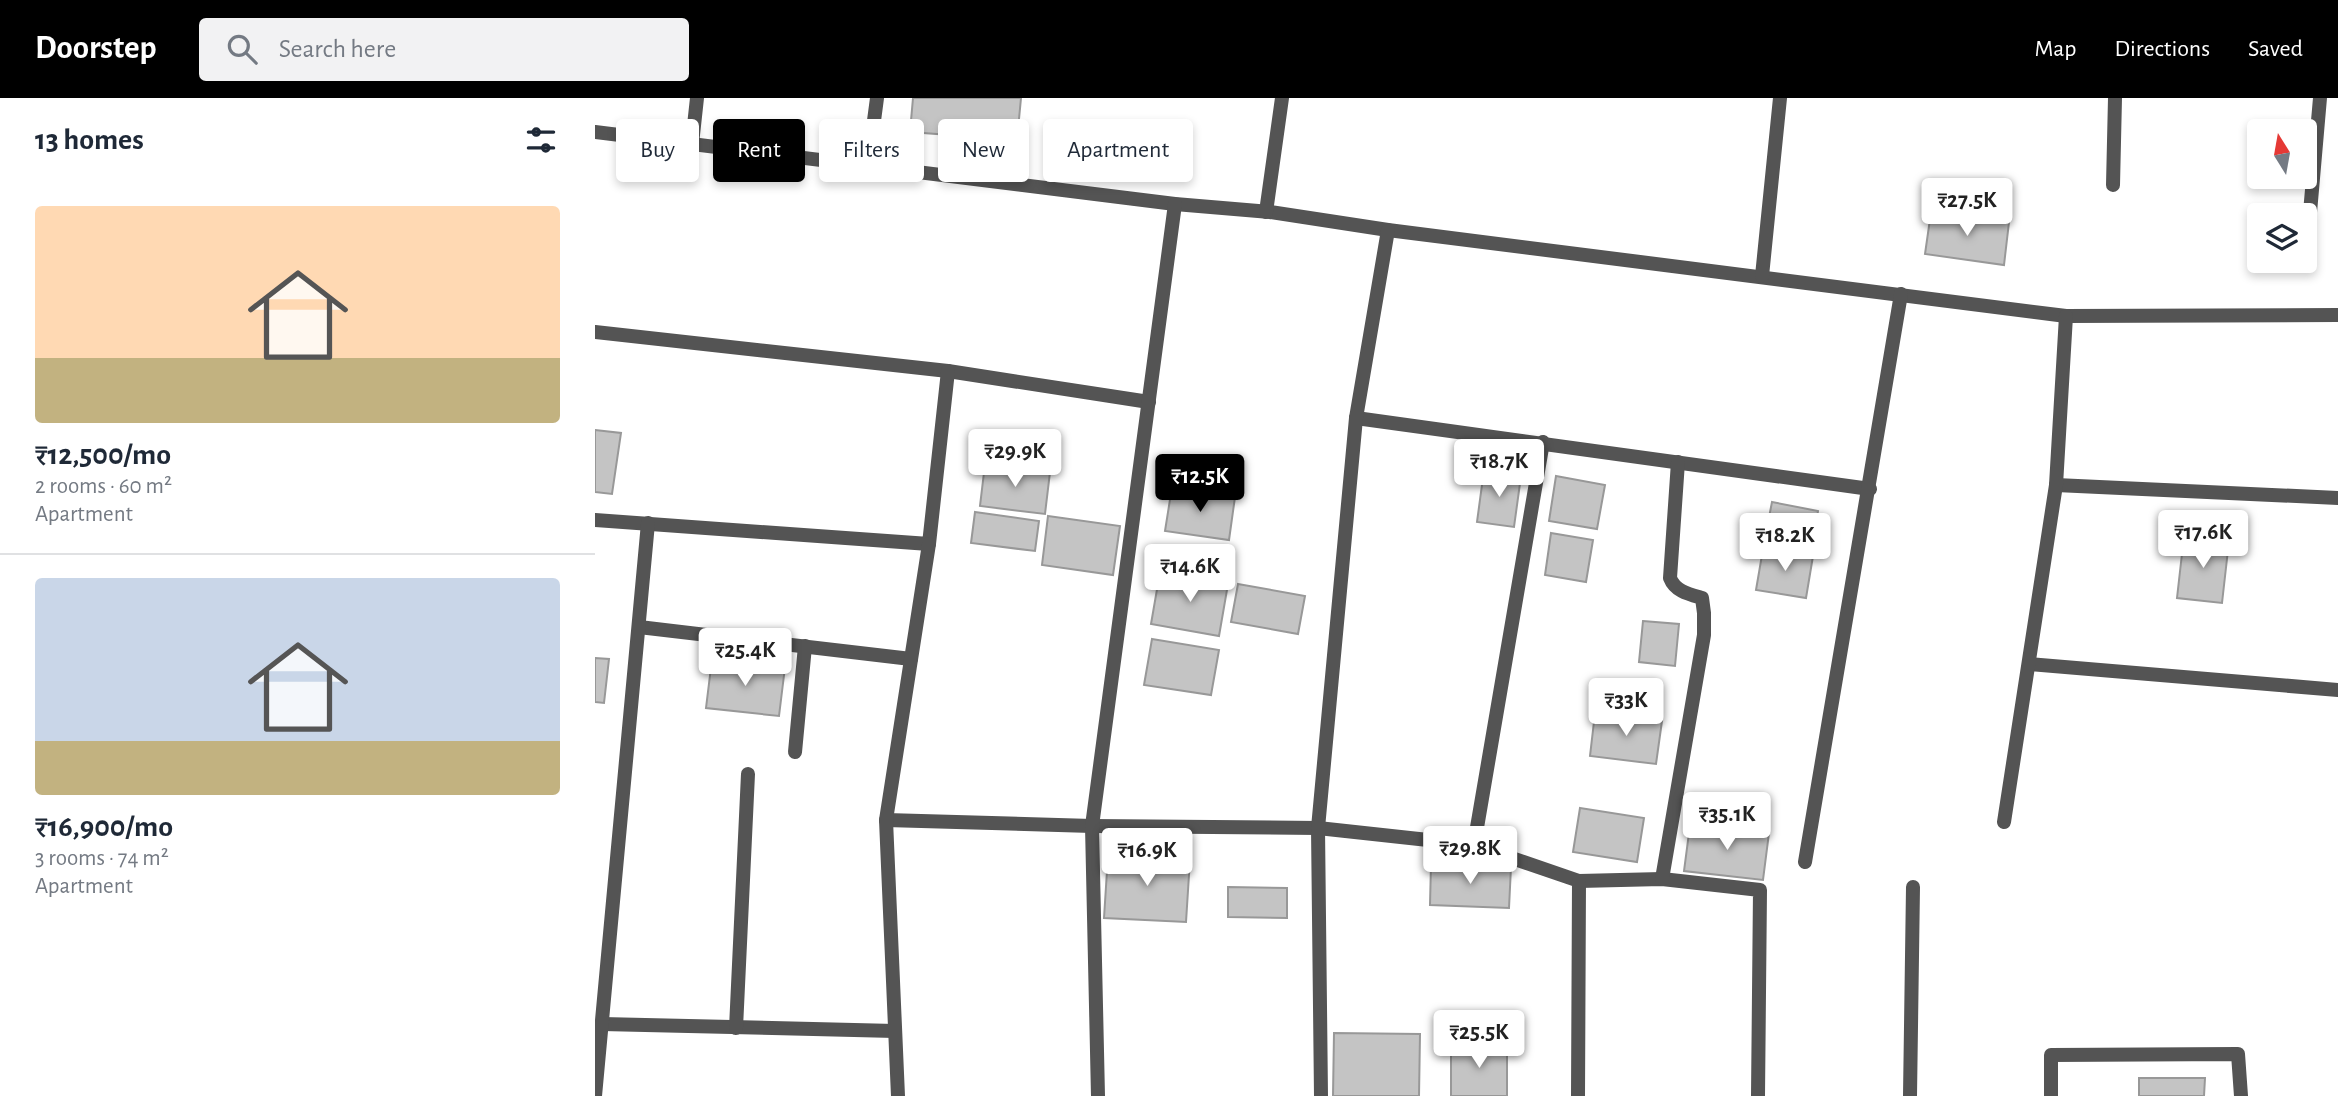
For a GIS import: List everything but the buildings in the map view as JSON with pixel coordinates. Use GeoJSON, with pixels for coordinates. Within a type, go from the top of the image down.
{"type":"FeatureCollection","features":[{"type":"Feature","properties":{"kind":"street"},"geometry":{"type":"LineString","coordinates":[[695,119],[697,98]]}},
{"type":"Feature","properties":{"kind":"street"},"geometry":{"type":"LineString","coordinates":[[874,119],[877,98]]}},
{"type":"Feature","properties":{"kind":"street"},"geometry":{"type":"LineString","coordinates":[[1266,212],[1282,98]]}},
{"type":"Feature","properties":{"kind":"street"},"geometry":{"type":"LineString","coordinates":[[1762,276],[1780,98]]}},
{"type":"Feature","properties":{"kind":"street"},"geometry":{"type":"LineString","coordinates":[[2113,186],[2115,98]]}},
{"type":"Feature","properties":{"kind":"street"},"geometry":{"type":"LineString","coordinates":[[2311,203],[2321,98]]}},
{"type":"Feature","properties":{"kind":"street"},"geometry":{"type":"LineString","coordinates":[[595,132],[616,135]]}},
{"type":"Feature","properties":{"kind":"street"},"geometry":{"type":"LineString","coordinates":[[699,145],[819,160]]}},
{"type":"Feature","properties":{"kind":"street"},"geometry":{"type":"LineString","coordinates":[[924,173],[1175,204],[1266,212],[1388,230],[2066,316],[2338,315]]}},
{"type":"Feature","properties":{"kind":"street"},"geometry":{"type":"LineString","coordinates":[[1098,1096],[1092,827],[1175,204]]}},
{"type":"Feature","properties":{"kind":"street"},"geometry":{"type":"LineString","coordinates":[[1321,1096],[1318,828],[1356,418],[1388,230]]}},
{"type":"Feature","properties":{"kind":"street"},"geometry":{"type":"LineString","coordinates":[[1805,862],[1902,294]]}},
{"type":"Feature","properties":{"kind":"street"},"geometry":{"type":"LineString","coordinates":[[2004,822],[2056,485],[2066,316]]}},
{"type":"Feature","properties":{"kind":"street"},"geometry":{"type":"LineString","coordinates":[[595,332],[948,371],[1149,402]]}},
{"type":"Feature","properties":{"kind":"street"},"geometry":{"type":"LineString","coordinates":[[898,1096],[886,820],[929,544],[948,371]]}},
{"type":"Feature","properties":{"kind":"street"},"geometry":{"type":"LineString","coordinates":[[1356,418],[1870,489]]}},
{"type":"Feature","properties":{"kind":"street"},"geometry":{"type":"LineString","coordinates":[[1474,845],[1543,442]]}},
{"type":"Feature","properties":{"kind":"street"},"geometry":{"type":"LineString","coordinates":[[1662,879],[1704,635],[1705,613],[1702,598],[1685,593],[1673,585],[1670,578],[1678,462]]}},
{"type":"Feature","properties":{"kind":"street"},"geometry":{"type":"LineString","coordinates":[[2056,485],[2338,498]]}},
{"type":"Feature","properties":{"kind":"street"},"geometry":{"type":"LineString","coordinates":[[595,520],[929,544]]}},
{"type":"Feature","properties":{"kind":"street"},"geometry":{"type":"LineString","coordinates":[[595,1096],[648,523]]}},
{"type":"Feature","properties":{"kind":"street"},"geometry":{"type":"LineString","coordinates":[[639,627],[911,659]]}},
{"type":"Feature","properties":{"kind":"street"},"geometry":{"type":"LineString","coordinates":[[795,752],[805,646]]}},
{"type":"Feature","properties":{"kind":"street"},"geometry":{"type":"LineString","coordinates":[[2029,664],[2338,690]]}},
{"type":"Feature","properties":{"kind":"street"},"geometry":{"type":"LineString","coordinates":[[736,1028],[748,774]]}},
{"type":"Feature","properties":{"kind":"street"},"geometry":{"type":"LineString","coordinates":[[886,820],[1092,827],[1318,828],[1474,845],[1579,881],[1662,879],[1760,890],[1758,1096]]}},
{"type":"Feature","properties":{"kind":"street"},"geometry":{"type":"LineString","coordinates":[[1578,1096],[1579,881]]}},
{"type":"Feature","properties":{"kind":"street"},"geometry":{"type":"LineString","coordinates":[[1910,1096],[1913,887]]}},
{"type":"Feature","properties":{"kind":"street"},"geometry":{"type":"LineString","coordinates":[[602,1024],[895,1031]]}},
{"type":"Feature","properties":{"kind":"street"},"geometry":{"type":"LineString","coordinates":[[2051,1096],[2051,1055],[2238,1054],[2241,1096]]}}]}
